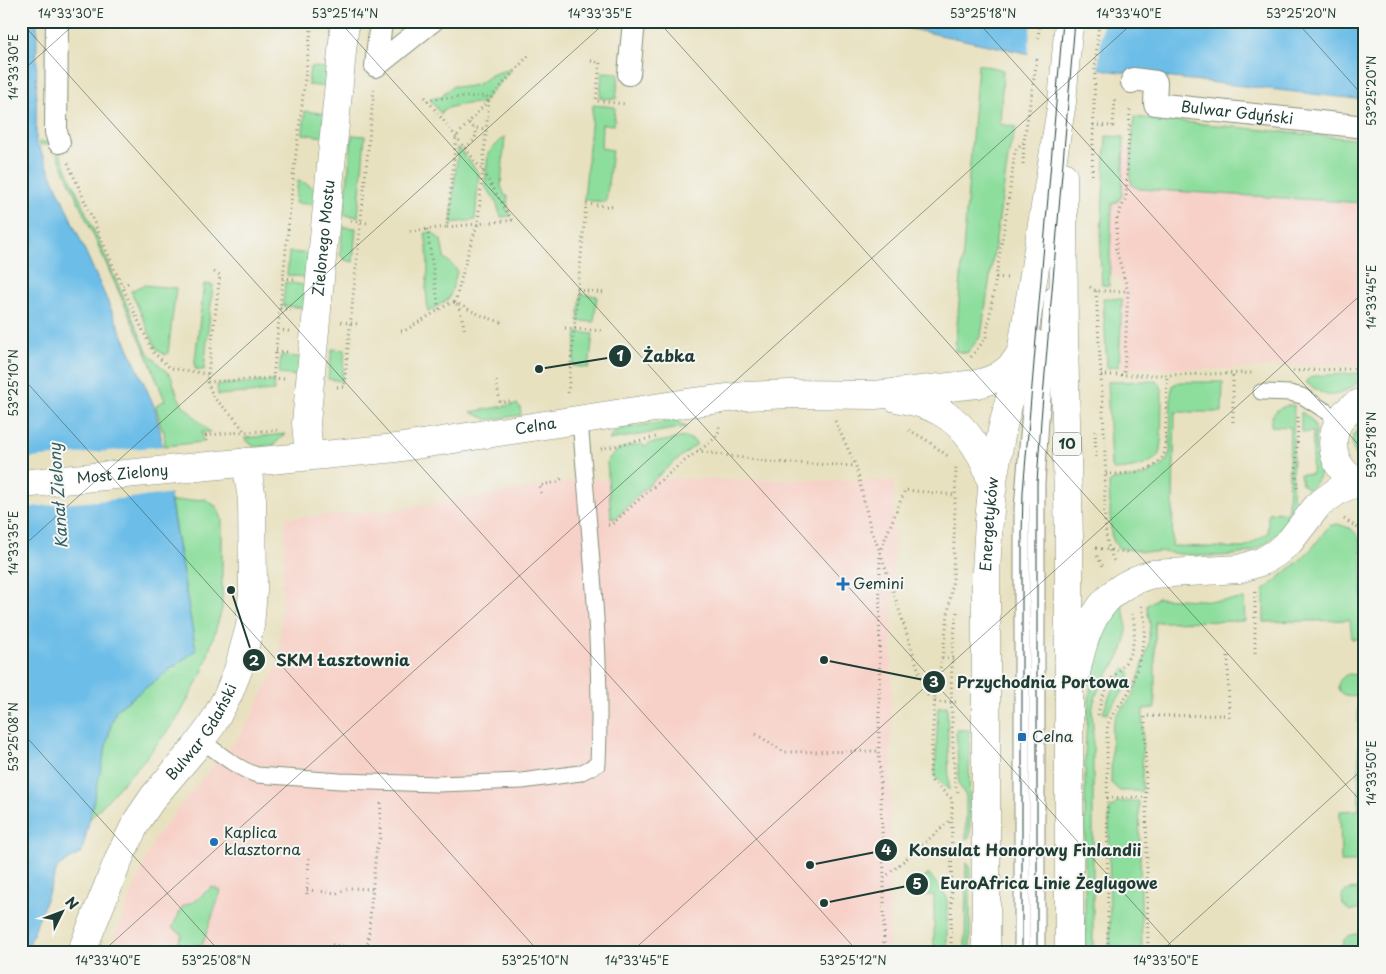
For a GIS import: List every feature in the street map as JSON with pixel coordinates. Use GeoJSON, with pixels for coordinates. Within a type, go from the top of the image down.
{"type":"FeatureCollection","features":[{"type":"Feature","properties":{"kind":"street"},"geometry":{"type":"LineString","coordinates":[[57,21],[56,132],[59,142]]}},
{"type":"Feature","properties":{"kind":"street","name":"Zielonego Mostu"},"geometry":{"type":"LineString","coordinates":[[309,456],[306,427],[346,21]]}},
{"type":"Feature","properties":{"kind":"street"},"geometry":{"type":"LineString","coordinates":[[376,66],[381,21]]}},
{"type":"Feature","properties":{"kind":"street"},"geometry":{"type":"LineString","coordinates":[[376,66],[432,21]]}},
{"type":"Feature","properties":{"kind":"street"},"geometry":{"type":"LineString","coordinates":[[629,74],[634,21]]}},
{"type":"Feature","properties":{"kind":"street","name":"Energetyków"},"geometry":{"type":"LineString","coordinates":[[986,953],[986,571],[989,521],[1002,430],[1020,354],[1056,174],[1069,21]]}},
{"type":"Feature","properties":{"kind":"street","name":"Bulwar Gdyński"},"geometry":{"type":"LineString","coordinates":[[1139,94],[1365,127]]}},
{"type":"Feature","properties":{"kind":"street","name":"Energetyków"},"geometry":{"type":"LineString","coordinates":[[1056,174],[1069,527],[1069,953]]}},
{"type":"Feature","properties":{"kind":"street","name":"Celna"},"geometry":{"type":"LineString","coordinates":[[195,467],[396,448],[744,396],[791,394],[875,395],[966,385],[986,382],[1004,373],[1015,363],[1020,354]]}},
{"type":"Feature","properties":{"kind":"street","name":"Celna"},"geometry":{"type":"LineString","coordinates":[[875,395],[917,403],[942,413],[953,420],[963,430],[978,451],[986,466],[993,487]]}},
{"type":"Feature","properties":{"kind":"street"},"geometry":{"type":"LineString","coordinates":[[1361,483],[1347,475],[1343,470],[1334,453],[1333,437],[1336,427],[1344,414],[1352,407],[1365,401]]}},
{"type":"Feature","properties":{"kind":"street","name":"Bulwar Gdański"},"geometry":{"type":"LineString","coordinates":[[81,953],[120,856],[137,821],[161,787],[201,740],[220,711],[236,677],[246,646],[253,590],[252,499],[246,462]]}},
{"type":"Feature","properties":{"kind":"street","name":"Most Zielony"},"geometry":{"type":"LineString","coordinates":[[21,484],[195,467]]}},
{"type":"Feature","properties":{"kind":"street"},"geometry":{"type":"LineString","coordinates":[[1069,721],[1077,668],[1085,636],[1095,614],[1114,592],[1129,583],[1153,574],[1239,569],[1263,561],[1290,541],[1318,505],[1339,490],[1361,483]]}},
{"type":"Feature","properties":{"kind":"lane"},"geometry":{"type":"LineString","coordinates":[[1022,953],[1022,508],[1027,441],[1056,174]]}},
{"type":"Feature","properties":{"kind":"lane"},"geometry":{"type":"LineString","coordinates":[[1037,953],[1037,483],[1056,174]]}},
{"type":"Feature","properties":{"kind":"lane"},"geometry":{"type":"LineString","coordinates":[[1261,392],[1284,392],[1298,395],[1340,420]]}},
{"type":"Feature","properties":{"kind":"lane"},"geometry":{"type":"LineString","coordinates":[[201,740],[247,772],[257,775],[340,781],[437,784],[522,781],[580,773],[598,764],[596,624],[580,420]]}},
{"type":"Feature","properties":{"kind":"path"},"geometry":{"type":"LineString","coordinates":[[273,378],[294,170],[312,21]]}},
{"type":"Feature","properties":{"kind":"path"},"geometry":{"type":"LineString","coordinates":[[1092,164],[1095,70],[1099,21]]}},
{"type":"Feature","properties":{"kind":"path"},"geometry":{"type":"LineString","coordinates":[[447,227],[456,137],[527,56],[531,55]]}},
{"type":"Feature","properties":{"kind":"path"},"geometry":{"type":"LineString","coordinates":[[591,61],[600,62],[596,101],[626,104]]}},
{"type":"Feature","properties":{"kind":"path"},"geometry":{"type":"LineString","coordinates":[[969,359],[986,338],[1015,151],[1024,141],[1036,62]]}},
{"type":"Feature","properties":{"kind":"path"},"geometry":{"type":"LineString","coordinates":[[207,382],[273,378],[344,387],[376,66]]}},
{"type":"Feature","properties":{"kind":"path"},"geometry":{"type":"LineString","coordinates":[[1124,375],[1128,291],[1116,249],[1117,218],[1126,197],[1139,94]]}},
{"type":"Feature","properties":{"kind":"path"},"geometry":{"type":"LineString","coordinates":[[410,231],[478,223],[513,220],[483,171],[426,99],[486,96],[489,100],[487,129],[483,171],[478,223],[455,302],[460,310],[466,331]]}},
{"type":"Feature","properties":{"kind":"path"},"geometry":{"type":"LineString","coordinates":[[1093,125],[1113,126],[1114,106]]}},
{"type":"Feature","properties":{"kind":"path"},"geometry":{"type":"LineString","coordinates":[[465,148],[473,141],[477,134],[469,123]]}},
{"type":"Feature","properties":{"kind":"path"},"geometry":{"type":"LineString","coordinates":[[474,128],[487,129]]}},
{"type":"Feature","properties":{"kind":"path"},"geometry":{"type":"LineString","coordinates":[[59,142],[153,352],[170,368],[208,374]]}},
{"type":"Feature","properties":{"kind":"path"},"geometry":{"type":"LineString","coordinates":[[568,393],[586,204],[615,207]]}},
{"type":"Feature","properties":{"kind":"path"},"geometry":{"type":"LineString","coordinates":[[427,229],[439,309]]}},
{"type":"Feature","properties":{"kind":"path"},"geometry":{"type":"LineString","coordinates":[[214,272],[220,275],[207,382],[214,398],[232,415],[245,432],[306,427]]}},
{"type":"Feature","properties":{"kind":"path"},"geometry":{"type":"LineString","coordinates":[[122,286],[128,283]]}},
{"type":"Feature","properties":{"kind":"path"},"geometry":{"type":"LineString","coordinates":[[1088,285],[1096,291],[1128,291]]}},
{"type":"Feature","properties":{"kind":"path"},"geometry":{"type":"LineString","coordinates":[[577,290],[606,293]]}},
{"type":"Feature","properties":{"kind":"path"},"geometry":{"type":"LineString","coordinates":[[1096,291],[1106,474],[1105,534],[1109,550],[1117,565]]}},
{"type":"Feature","properties":{"kind":"path"},"geometry":{"type":"LineString","coordinates":[[401,331],[452,302],[495,321],[505,322]]}},
{"type":"Feature","properties":{"kind":"path"},"geometry":{"type":"LineString","coordinates":[[565,328],[603,331]]}},
{"type":"Feature","properties":{"kind":"path"},"geometry":{"type":"LineString","coordinates":[[1290,371],[1365,368]]}},
{"type":"Feature","properties":{"kind":"path"},"geometry":{"type":"LineString","coordinates":[[1299,371],[1296,478],[1298,489],[1301,493]]}},
{"type":"Feature","properties":{"kind":"path"},"geometry":{"type":"LineString","coordinates":[[1101,374],[1254,373]]}},
{"type":"Feature","properties":{"kind":"path"},"geometry":{"type":"LineString","coordinates":[[1233,374],[1233,422]]}},
{"type":"Feature","properties":{"kind":"path"},"geometry":{"type":"LineString","coordinates":[[1106,474],[1134,473],[1155,465],[1163,458],[1165,451],[1167,375]]}},
{"type":"Feature","properties":{"kind":"path"},"geometry":{"type":"LineString","coordinates":[[830,422],[844,422]]}},
{"type":"Feature","properties":{"kind":"path"},"geometry":{"type":"LineString","coordinates":[[835,422],[856,466],[871,531],[880,551],[926,692],[934,702],[956,702]]}},
{"type":"Feature","properties":{"kind":"path"},"geometry":{"type":"LineString","coordinates":[[605,526],[611,525],[670,471],[715,438],[719,426],[724,425]]}},
{"type":"Feature","properties":{"kind":"path"},"geometry":{"type":"LineString","coordinates":[[582,451],[608,448],[660,436]]}},
{"type":"Feature","properties":{"kind":"path"},"geometry":{"type":"LineString","coordinates":[[697,451],[771,462],[856,466]]}},
{"type":"Feature","properties":{"kind":"path"},"geometry":{"type":"LineString","coordinates":[[952,953],[952,799],[932,781],[930,773],[934,702],[942,658],[952,578],[956,462]]}},
{"type":"Feature","properties":{"kind":"path"},"geometry":{"type":"LineString","coordinates":[[541,493],[540,485],[558,482],[564,476],[566,470]]}},
{"type":"Feature","properties":{"kind":"path"},"geometry":{"type":"LineString","coordinates":[[884,953],[884,878],[879,751],[880,551],[905,490],[955,495]]}},
{"type":"Feature","properties":{"kind":"path"},"geometry":{"type":"LineString","coordinates":[[1255,592],[1255,656]]}},
{"type":"Feature","properties":{"kind":"path"},"geometry":{"type":"LineString","coordinates":[[1108,953],[1108,725],[1115,710],[1130,691],[1142,647],[1145,621],[1140,602]]}},
{"type":"Feature","properties":{"kind":"path"},"geometry":{"type":"LineString","coordinates":[[1097,719],[1104,692],[1131,653],[1134,628],[1131,610]]}},
{"type":"Feature","properties":{"kind":"path"},"geometry":{"type":"LineString","coordinates":[[1228,656],[1229,721]]}},
{"type":"Feature","properties":{"kind":"path"},"geometry":{"type":"LineString","coordinates":[[942,658],[956,659]]}},
{"type":"Feature","properties":{"kind":"path"},"geometry":{"type":"LineString","coordinates":[[1148,953],[1145,716],[1228,715]]}},
{"type":"Feature","properties":{"kind":"path"},"geometry":{"type":"LineString","coordinates":[[756,734],[784,752],[879,751]]}},
{"type":"Feature","properties":{"kind":"path"},"geometry":{"type":"LineString","coordinates":[[332,945],[367,951],[376,850],[380,838],[381,802],[388,783]]}},
{"type":"Feature","properties":{"kind":"path"},"geometry":{"type":"LineString","coordinates":[[1107,798],[1147,796]]}},
{"type":"Feature","properties":{"kind":"path"},"geometry":{"type":"LineString","coordinates":[[884,878],[952,818]]}},
{"type":"Feature","properties":{"kind":"path"},"geometry":{"type":"LineString","coordinates":[[309,858],[307,892],[337,893],[349,888],[372,889]]}},
{"type":"Feature","properties":{"kind":"shaded area"},"geometry":{"type":"Polygon","coordinates":[[[1121,147],[1365,173],[1365,364],[1321,363],[1321,366],[1223,369],[1122,368],[1123,290],[1118,276],[1109,275],[1112,204],[1121,147]]]}},
{"type":"Feature","properties":{"kind":"shaded area"},"geometry":{"type":"Polygon","coordinates":[[[628,478],[894,481],[889,953],[108,953],[153,841],[195,787],[242,733],[279,662],[286,518],[387,511],[567,482],[628,478]]]}},
{"type":"Feature","properties":{"kind":"green space"},"geometry":{"type":"Polygon","coordinates":[[[978,64],[1003,70],[1000,124],[1016,127],[1009,152],[981,336],[967,353],[955,351],[978,64]]]}},
{"type":"Feature","properties":{"kind":"green space"},"geometry":{"type":"Polygon","coordinates":[[[310,67],[331,68],[329,87],[308,85],[310,67]]]}},
{"type":"Feature","properties":{"kind":"green space"},"geometry":{"type":"Polygon","coordinates":[[[512,68],[481,104],[451,107],[443,110],[441,114],[431,101],[431,98],[442,97],[453,86],[466,87],[478,84],[491,75],[512,68]]]}},
{"type":"Feature","properties":{"kind":"green space"},"geometry":{"type":"Polygon","coordinates":[[[602,72],[619,73],[616,99],[600,98],[602,72]]]}},
{"type":"Feature","properties":{"kind":"green space"},"geometry":{"type":"Polygon","coordinates":[[[593,105],[615,107],[614,125],[602,124],[601,148],[612,150],[606,202],[584,200],[593,105]]]}},
{"type":"Feature","properties":{"kind":"green space"},"geometry":{"type":"Polygon","coordinates":[[[305,111],[327,114],[325,137],[303,134],[305,111]]]}},
{"type":"Feature","properties":{"kind":"green space"},"geometry":{"type":"Polygon","coordinates":[[[1134,117],[1365,140],[1365,203],[1139,189],[1132,185],[1130,177],[1134,117]]]}},
{"type":"Feature","properties":{"kind":"green space"},"geometry":{"type":"Polygon","coordinates":[[[352,135],[365,136],[358,217],[344,215],[352,135]]]}},
{"type":"Feature","properties":{"kind":"green space"},"geometry":{"type":"Polygon","coordinates":[[[505,136],[501,186],[505,196],[508,196],[507,209],[511,216],[501,217],[495,199],[485,187],[488,153],[505,136]]]}},
{"type":"Feature","properties":{"kind":"green space"},"geometry":{"type":"Polygon","coordinates":[[[1106,136],[1124,137],[1122,196],[1117,202],[1112,204],[1109,286],[1102,285],[1100,257],[1106,136]]]}},
{"type":"Feature","properties":{"kind":"green space"},"geometry":{"type":"Polygon","coordinates":[[[39,142],[55,142],[148,353],[171,376],[178,397],[183,405],[210,432],[202,432],[203,442],[165,446],[164,430],[162,430],[156,406],[165,401],[147,355],[53,145],[39,145],[39,142]]]}},
{"type":"Feature","properties":{"kind":"green space"},"geometry":{"type":"Polygon","coordinates":[[[458,147],[479,173],[475,220],[451,223],[458,147]]]}},
{"type":"Feature","properties":{"kind":"green space"},"geometry":{"type":"Polygon","coordinates":[[[298,181],[313,188],[318,205],[295,203],[298,181]]]}},
{"type":"Feature","properties":{"kind":"green space"},"geometry":{"type":"Polygon","coordinates":[[[343,227],[356,228],[353,262],[345,260],[340,255],[343,227]]]}},
{"type":"Feature","properties":{"kind":"green space"},"geometry":{"type":"Polygon","coordinates":[[[432,232],[441,240],[444,257],[457,272],[450,296],[428,312],[426,288],[428,269],[425,233],[432,232]]]}},
{"type":"Feature","properties":{"kind":"green space"},"geometry":{"type":"Polygon","coordinates":[[[289,252],[313,254],[311,278],[287,275],[289,252]]]}},
{"type":"Feature","properties":{"kind":"green space"},"geometry":{"type":"Polygon","coordinates":[[[285,282],[310,286],[307,308],[283,306],[285,282]]]}},
{"type":"Feature","properties":{"kind":"green space"},"geometry":{"type":"Polygon","coordinates":[[[204,284],[213,285],[204,370],[195,369],[195,360],[204,284]]]}},
{"type":"Feature","properties":{"kind":"green space"},"geometry":{"type":"Polygon","coordinates":[[[143,285],[176,288],[168,353],[166,355],[156,348],[131,291],[143,285]]]}},
{"type":"Feature","properties":{"kind":"green space"},"geometry":{"type":"Polygon","coordinates":[[[581,294],[597,296],[594,322],[578,321],[581,294]]]}},
{"type":"Feature","properties":{"kind":"green space"},"geometry":{"type":"Polygon","coordinates":[[[1103,298],[1122,299],[1119,366],[1107,368],[1103,298]]]}},
{"type":"Feature","properties":{"kind":"green space"},"geometry":{"type":"Polygon","coordinates":[[[577,332],[593,334],[589,368],[573,366],[577,332]]]}},
{"type":"Feature","properties":{"kind":"green space"},"geometry":{"type":"Polygon","coordinates":[[[332,349],[345,350],[342,381],[328,379],[332,349]]]}},
{"type":"Feature","properties":{"kind":"green space"},"geometry":{"type":"Polygon","coordinates":[[[281,355],[303,358],[301,376],[279,374],[281,355]]]}},
{"type":"Feature","properties":{"kind":"green space"},"geometry":{"type":"Polygon","coordinates":[[[1361,373],[1355,385],[1334,395],[1320,392],[1305,382],[1315,376],[1361,373]]]}},
{"type":"Feature","properties":{"kind":"green space"},"geometry":{"type":"Polygon","coordinates":[[[274,381],[274,391],[218,395],[217,385],[274,381]]]}},
{"type":"Feature","properties":{"kind":"green space"},"geometry":{"type":"Polygon","coordinates":[[[1155,381],[1159,383],[1162,389],[1161,451],[1147,464],[1114,470],[1111,466],[1107,382],[1155,381]]]}},
{"type":"Feature","properties":{"kind":"green space"},"geometry":{"type":"Polygon","coordinates":[[[1179,382],[1223,382],[1222,412],[1175,412],[1172,546],[1244,548],[1268,533],[1269,513],[1288,512],[1290,427],[1271,426],[1271,421],[1277,410],[1294,405],[1292,494],[1301,504],[1277,534],[1259,548],[1237,555],[1209,556],[1157,551],[1157,553],[1118,548],[1113,540],[1111,534],[1109,483],[1117,479],[1144,475],[1156,470],[1165,462],[1170,451],[1171,393],[1173,385],[1179,382]]]}},
{"type":"Feature","properties":{"kind":"green space"},"geometry":{"type":"Polygon","coordinates":[[[517,404],[520,407],[521,415],[489,420],[471,412],[517,404]]]}},
{"type":"Feature","properties":{"kind":"green space"},"geometry":{"type":"Polygon","coordinates":[[[1301,412],[1308,416],[1316,430],[1316,453],[1320,468],[1316,482],[1309,490],[1302,484],[1300,474],[1312,474],[1313,432],[1301,432],[1301,412]]]}},
{"type":"Feature","properties":{"kind":"green space"},"geometry":{"type":"Polygon","coordinates":[[[675,420],[686,427],[609,440],[615,431],[619,429],[675,420]]]}},
{"type":"Feature","properties":{"kind":"green space"},"geometry":{"type":"Polygon","coordinates":[[[1365,423],[1365,464],[1355,454],[1352,443],[1355,432],[1365,423]]]}},
{"type":"Feature","properties":{"kind":"green space"},"geometry":{"type":"Polygon","coordinates":[[[285,434],[274,445],[254,447],[244,438],[285,434]]]}},
{"type":"Feature","properties":{"kind":"green space"},"geometry":{"type":"Polygon","coordinates":[[[685,437],[697,444],[655,479],[617,518],[611,518],[607,462],[610,457],[618,450],[627,447],[643,444],[644,447],[648,446],[648,444],[685,437]]]}},
{"type":"Feature","properties":{"kind":"green space"},"geometry":{"type":"Polygon","coordinates":[[[205,499],[217,507],[222,519],[222,609],[203,671],[178,718],[144,760],[88,821],[116,710],[196,650],[171,502],[205,499]]]}},
{"type":"Feature","properties":{"kind":"green space"},"geometry":{"type":"Polygon","coordinates":[[[1337,524],[1353,530],[1358,536],[1361,545],[1364,639],[1352,639],[1350,620],[1264,622],[1264,590],[1299,561],[1313,547],[1329,526],[1337,524]]]}},
{"type":"Feature","properties":{"kind":"green space"},"geometry":{"type":"Polygon","coordinates":[[[1157,598],[1221,601],[1244,599],[1245,621],[1155,622],[1155,708],[1143,709],[1142,791],[1120,791],[1111,783],[1112,729],[1116,716],[1135,690],[1148,647],[1150,624],[1147,605],[1157,598]]]}},
{"type":"Feature","properties":{"kind":"green space"},"geometry":{"type":"Polygon","coordinates":[[[1121,603],[1126,622],[1126,638],[1122,651],[1096,697],[1092,712],[1093,953],[1085,953],[1085,755],[1089,698],[1097,643],[1103,624],[1121,603]]]}},
{"type":"Feature","properties":{"kind":"green space"},"geometry":{"type":"Polygon","coordinates":[[[1124,669],[1130,671],[1128,683],[1107,714],[1103,713],[1115,685],[1124,669]]]}},
{"type":"Feature","properties":{"kind":"green space"},"geometry":{"type":"Polygon","coordinates":[[[1349,674],[1365,676],[1365,907],[1350,911],[1343,905],[1342,896],[1347,891],[1360,889],[1359,862],[1341,862],[1340,811],[1359,810],[1358,696],[1345,695],[1341,693],[1338,687],[1342,678],[1349,674]]]}},
{"type":"Feature","properties":{"kind":"green space"},"geometry":{"type":"Polygon","coordinates":[[[947,706],[949,790],[935,777],[938,707],[947,706]]]}},
{"type":"Feature","properties":{"kind":"green space"},"geometry":{"type":"Polygon","coordinates":[[[956,730],[969,730],[970,836],[966,839],[966,796],[959,785],[956,730]]]}},
{"type":"Feature","properties":{"kind":"green space"},"geometry":{"type":"Polygon","coordinates":[[[1139,801],[1142,953],[1110,953],[1109,810],[1118,802],[1139,801]]]}},
{"type":"Feature","properties":{"kind":"green space"},"geometry":{"type":"Polygon","coordinates":[[[966,863],[969,865],[970,871],[970,953],[965,953],[966,863]]]}},
{"type":"Feature","properties":{"kind":"green space"},"geometry":{"type":"Polygon","coordinates":[[[929,874],[947,897],[947,953],[934,953],[934,895],[917,895],[920,883],[929,874]]]}},
{"type":"Feature","properties":{"kind":"green space"},"geometry":{"type":"Polygon","coordinates":[[[212,887],[221,891],[202,946],[196,944],[194,953],[173,953],[182,934],[172,928],[183,906],[195,901],[212,887]]]}},
{"type":"Feature","properties":{"kind":"green space"},"geometry":{"type":"Polygon","coordinates":[[[1357,934],[1365,936],[1365,953],[1345,953],[1343,949],[1344,940],[1349,936],[1357,934]]]}},
{"type":"Feature","properties":{"kind":"water","name":"Kanał Zielony"},"geometry":{"type":"Polygon","coordinates":[[[21,21],[37,21],[36,146],[39,147],[155,408],[196,650],[116,710],[82,852],[58,867],[26,953],[21,953],[21,21]]]}},
{"type":"Feature","properties":{"kind":"water"},"geometry":{"type":"Polygon","coordinates":[[[873,21],[1365,21],[1365,100],[1112,71],[873,21]]]}},
{"type":"Feature","properties":{"kind":"pier"},"geometry":{"type":"Polygon","coordinates":[[[1031,21],[1103,21],[1098,71],[1028,57],[1031,21]]]}},
{"type":"Feature","properties":{"kind":"pier"},"geometry":{"type":"Polygon","coordinates":[[[164,446],[172,494],[21,508],[21,459],[164,446]]]}},
{"type":"Feature","properties":{"kind":"tram line"},"geometry":{"type":"LineString","coordinates":[[1022,953],[1023,492],[1063,21]]}},
{"type":"Feature","properties":{"kind":"tram line"},"geometry":{"type":"LineString","coordinates":[[1037,953],[1037,483],[1075,21]]}},
{"type":"Feature","properties":{"kind":"place","name":"Żabka"},"geometry":{"type":"Point","coordinates":[539,369]}},
{"type":"Feature","properties":{"kind":"place","name":"Gemini"},"geometry":{"type":"Point","coordinates":[843,584]}},
{"type":"Feature","properties":{"kind":"place","name":"SKM Łasztownia"},"geometry":{"type":"Point","coordinates":[231,590]}},
{"type":"Feature","properties":{"kind":"place","name":"Przychodnia Portowa"},"geometry":{"type":"Point","coordinates":[824,660]}},
{"type":"Feature","properties":{"kind":"place","name":"Celna"},"geometry":{"type":"Point","coordinates":[1022,737]}},
{"type":"Feature","properties":{"kind":"place","name":"Kaplica klasztorna"},"geometry":{"type":"Point","coordinates":[214,842]}},
{"type":"Feature","properties":{"kind":"place","name":"Konsulat Honorowy Finlandii"},"geometry":{"type":"Point","coordinates":[810,865]}},
{"type":"Feature","properties":{"kind":"place","name":"EuroAfrica Linie Żeglugowe"},"geometry":{"type":"Point","coordinates":[824,903]}}]}
